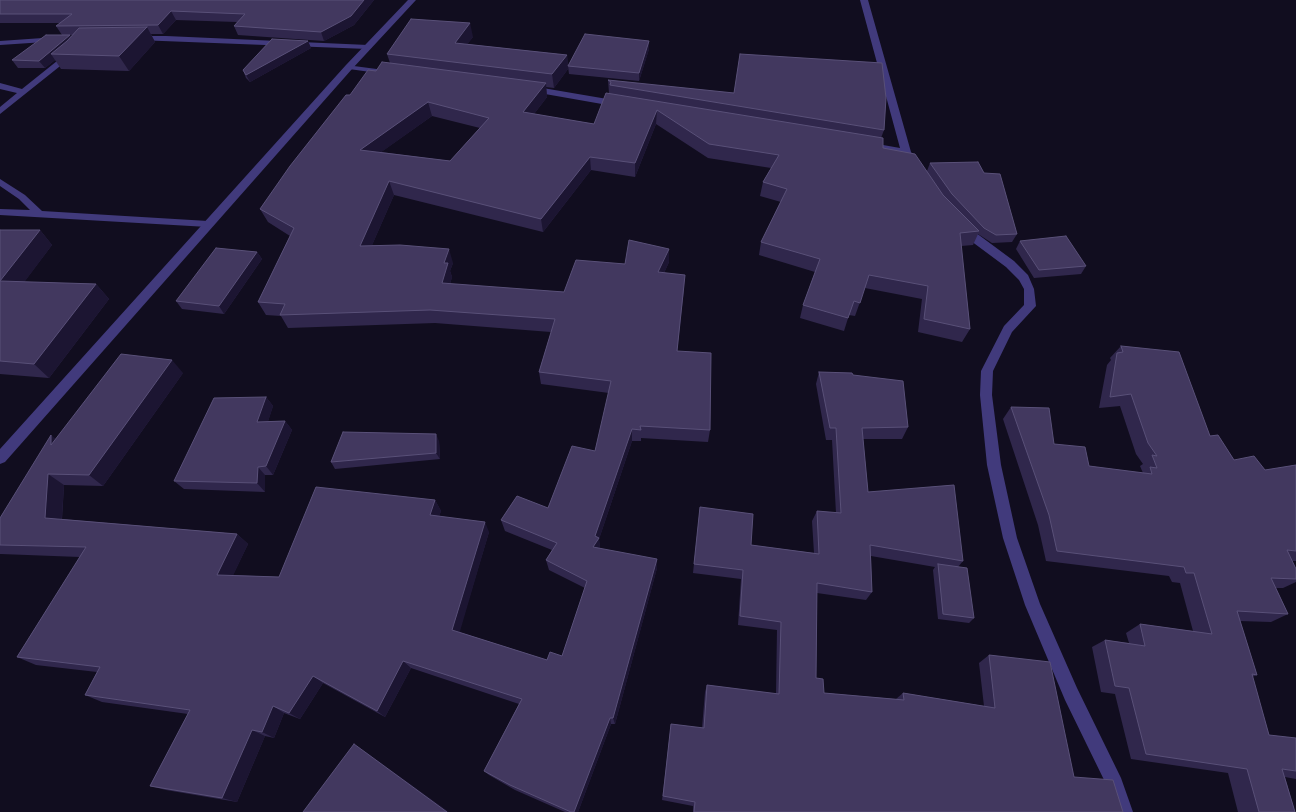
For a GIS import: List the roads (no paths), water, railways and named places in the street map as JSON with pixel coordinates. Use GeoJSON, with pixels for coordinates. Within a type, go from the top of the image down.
{"type":"FeatureCollection","features":[{"type":"Feature","properties":{"kind":"street"},"geometry":{"type":"LineString","coordinates":[[0,458],[349,67],[412,0]]}},
{"type":"Feature","properties":{"kind":"street"},"geometry":{"type":"LineString","coordinates":[[864,0],[906,152],[925,181]]}},
{"type":"Feature","properties":{"kind":"street"},"geometry":{"type":"LineString","coordinates":[[130,38],[368,47]]}},
{"type":"Feature","properties":{"kind":"street"},"geometry":{"type":"LineString","coordinates":[[0,43],[69,39]]}},
{"type":"Feature","properties":{"kind":"street"},"geometry":{"type":"LineString","coordinates":[[0,111],[80,46]]}},
{"type":"Feature","properties":{"kind":"street"},"geometry":{"type":"LineString","coordinates":[[349,67],[406,74]]}},
{"type":"Feature","properties":{"kind":"street"},"geometry":{"type":"LineString","coordinates":[[0,86],[24,92]]}},
{"type":"Feature","properties":{"kind":"street"},"geometry":{"type":"LineString","coordinates":[[521,88],[628,106]]}},
{"type":"Feature","properties":{"kind":"street"},"geometry":{"type":"LineString","coordinates":[[858,143],[906,152]]}},
{"type":"Feature","properties":{"kind":"street"},"geometry":{"type":"LineString","coordinates":[[0,182],[22,197],[40,215]]}},
{"type":"Feature","properties":{"kind":"street"},"geometry":{"type":"LineString","coordinates":[[0,212],[208,224]]}},
{"type":"Feature","properties":{"kind":"street"},"geometry":{"type":"LineString","coordinates":[[956,218],[975,239],[1010,264],[1024,278],[1030,289],[1030,306],[1008,329],[987,371],[986,395],[994,465],[1010,538],[1033,605],[1071,694],[1115,784],[1124,812]]}}]}
